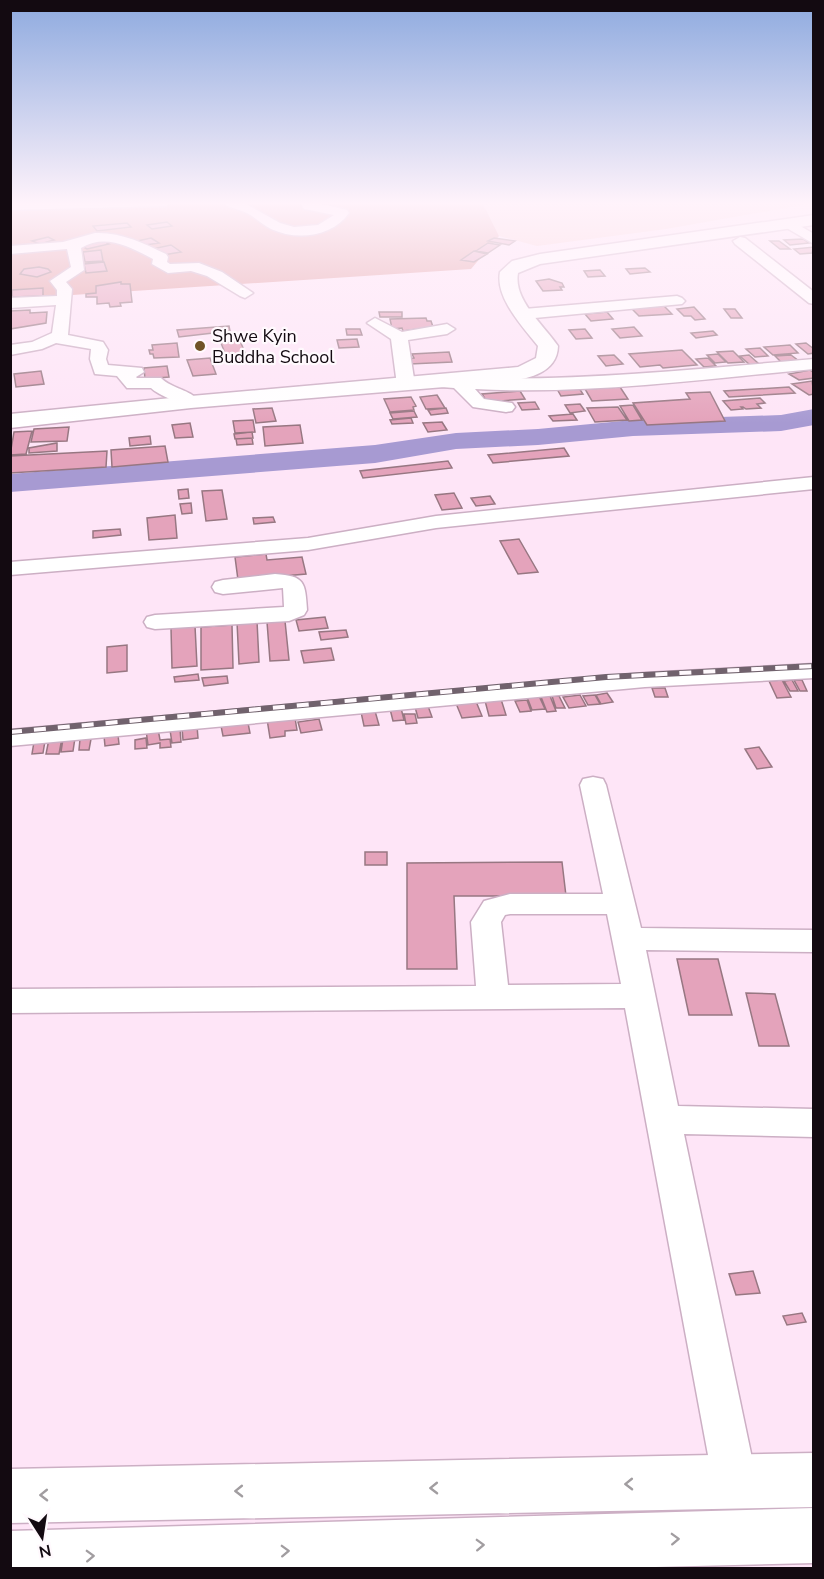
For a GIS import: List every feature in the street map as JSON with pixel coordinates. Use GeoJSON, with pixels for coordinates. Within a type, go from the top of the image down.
{"type":"FeatureCollection","features":[{"type":"Feature","properties":{"kind":"main road"},"geometry":{"type":"LineString","coordinates":[[10,421],[191,402],[493,377],[541,366],[547,359],[548,346],[509,289],[508,276]]}},
{"type":"Feature","properties":{"kind":"main road"},"geometry":{"type":"LineString","coordinates":[[10,1496],[813,1480]]}},
{"type":"Feature","properties":{"kind":"main road"},"geometry":{"type":"LineString","coordinates":[[10,1559],[788,1547]]}},
{"type":"Feature","properties":{"kind":"street"},"geometry":{"type":"LineString","coordinates":[[10,350],[36,346],[60,335],[65,289],[57,281],[67,276]]}},
{"type":"Feature","properties":{"kind":"street"},"geometry":{"type":"LineString","coordinates":[[217,276],[228,282],[233,289],[245,293]]}},
{"type":"Feature","properties":{"kind":"street"},"geometry":{"type":"LineString","coordinates":[[783,276],[813,300]]}},
{"type":"Feature","properties":{"kind":"street"},"geometry":{"type":"LineString","coordinates":[[10,303],[63,300]]}},
{"type":"Feature","properties":{"kind":"street"},"geometry":{"type":"LineString","coordinates":[[524,314],[677,301]]}},
{"type":"Feature","properties":{"kind":"street"},"geometry":{"type":"LineString","coordinates":[[375,323],[399,337],[447,329]]}},
{"type":"Feature","properties":{"kind":"street"},"geometry":{"type":"LineString","coordinates":[[399,337],[406,385]]}},
{"type":"Feature","properties":{"kind":"street"},"geometry":{"type":"LineString","coordinates":[[56,338],[97,345],[100,350],[99,367],[101,370],[136,372],[124,374],[133,384],[155,382],[164,392],[173,392],[191,402]]}},
{"type":"Feature","properties":{"kind":"street"},"geometry":{"type":"LineString","coordinates":[[435,382],[550,385],[813,364]]}},
{"type":"Feature","properties":{"kind":"street"},"geometry":{"type":"LineString","coordinates":[[460,384],[480,403],[506,407]]}},
{"type":"Feature","properties":{"kind":"street"},"geometry":{"type":"LineString","coordinates":[[10,569],[308,544],[414,525],[813,483]]}},
{"type":"Feature","properties":{"kind":"street"},"geometry":{"type":"LineString","coordinates":[[219,551],[226,618]]}},
{"type":"Feature","properties":{"kind":"street"},"geometry":{"type":"LineString","coordinates":[[155,622],[294,612],[294,586],[290,582],[275,581],[223,587]]}},
{"type":"Feature","properties":{"kind":"street"},"geometry":{"type":"LineString","coordinates":[[10,738],[645,680],[813,671]]}},
{"type":"Feature","properties":{"kind":"street"},"geometry":{"type":"LineString","coordinates":[[593,785],[618,904],[628,939],[735,1482]]}},
{"type":"Feature","properties":{"kind":"street"},"geometry":{"type":"LineString","coordinates":[[493,997],[486,922],[495,908],[510,904],[618,904]]}},
{"type":"Feature","properties":{"kind":"street"},"geometry":{"type":"LineString","coordinates":[[628,939],[813,941]]}},
{"type":"Feature","properties":{"kind":"street"},"geometry":{"type":"LineString","coordinates":[[10,1001],[639,996]]}},
{"type":"Feature","properties":{"kind":"street"},"geometry":{"type":"LineString","coordinates":[[663,1120],[813,1123]]}},
{"type":"Feature","properties":{"kind":"shaded area"},"geometry":{"type":"Polygon","coordinates":[[[11,276],[368,276],[11,299],[11,276]]]}},
{"type":"Feature","properties":{"kind":"building"},"geometry":{"type":"Polygon","coordinates":[[[549,279],[562,283],[564,287],[560,287],[562,290],[543,291],[536,281],[549,279]]]}},
{"type":"Feature","properties":{"kind":"building"},"geometry":{"type":"Polygon","coordinates":[[[121,282],[121,284],[130,284],[132,302],[110,307],[109,303],[97,304],[97,297],[86,297],[86,294],[96,293],[96,286],[121,282]]]}},
{"type":"Feature","properties":{"kind":"building"},"geometry":{"type":"Polygon","coordinates":[[[43,288],[43,296],[12,297],[12,290],[43,288]]]}},
{"type":"Feature","properties":{"kind":"building"},"geometry":{"type":"Polygon","coordinates":[[[664,306],[672,314],[639,316],[631,308],[664,306]]]}},
{"type":"Feature","properties":{"kind":"building"},"geometry":{"type":"Polygon","coordinates":[[[694,307],[705,319],[695,320],[691,316],[684,316],[677,309],[694,307]]]}},
{"type":"Feature","properties":{"kind":"building"},"geometry":{"type":"Polygon","coordinates":[[[724,309],[735,309],[742,318],[731,318],[724,309]]]}},
{"type":"Feature","properties":{"kind":"building"},"geometry":{"type":"Polygon","coordinates":[[[30,310],[30,313],[47,312],[46,323],[10,329],[10,311],[30,310]]]}},
{"type":"Feature","properties":{"kind":"building"},"geometry":{"type":"Polygon","coordinates":[[[379,312],[402,312],[402,317],[380,317],[379,312]]]}},
{"type":"Feature","properties":{"kind":"building"},"geometry":{"type":"Polygon","coordinates":[[[607,312],[613,319],[591,321],[585,314],[607,312]]]}},
{"type":"Feature","properties":{"kind":"building"},"geometry":{"type":"Polygon","coordinates":[[[426,318],[427,321],[431,321],[433,327],[403,331],[402,328],[392,329],[390,319],[426,318]]]}},
{"type":"Feature","properties":{"kind":"building"},"geometry":{"type":"Polygon","coordinates":[[[229,326],[230,331],[179,337],[177,330],[229,326]]]}},
{"type":"Feature","properties":{"kind":"building"},"geometry":{"type":"Polygon","coordinates":[[[634,327],[642,336],[620,338],[612,329],[634,327]]]}},
{"type":"Feature","properties":{"kind":"building"},"geometry":{"type":"Polygon","coordinates":[[[346,329],[360,329],[362,335],[347,335],[346,329]]]}},
{"type":"Feature","properties":{"kind":"building"},"geometry":{"type":"Polygon","coordinates":[[[585,329],[592,338],[576,339],[569,330],[585,329]]]}},
{"type":"Feature","properties":{"kind":"building"},"geometry":{"type":"Polygon","coordinates":[[[713,331],[717,335],[696,338],[691,333],[713,331]]]}},
{"type":"Feature","properties":{"kind":"building"},"geometry":{"type":"Polygon","coordinates":[[[357,339],[359,347],[339,348],[337,340],[357,339]]]}},
{"type":"Feature","properties":{"kind":"building"},"geometry":{"type":"Polygon","coordinates":[[[240,341],[248,359],[228,361],[221,343],[240,341]]]}},
{"type":"Feature","properties":{"kind":"building"},"geometry":{"type":"Polygon","coordinates":[[[177,343],[179,357],[154,358],[153,354],[150,354],[149,350],[153,350],[152,345],[177,343]]]}},
{"type":"Feature","properties":{"kind":"building"},"geometry":{"type":"Polygon","coordinates":[[[806,343],[814,349],[814,353],[808,354],[796,344],[806,343]]]}},
{"type":"Feature","properties":{"kind":"building"},"geometry":{"type":"Polygon","coordinates":[[[790,345],[798,353],[773,355],[764,347],[790,345]]]}},
{"type":"Feature","properties":{"kind":"building"},"geometry":{"type":"Polygon","coordinates":[[[760,348],[768,356],[755,357],[746,349],[760,348]]]}},
{"type":"Feature","properties":{"kind":"building"},"geometry":{"type":"Polygon","coordinates":[[[682,350],[697,365],[663,368],[660,365],[640,367],[629,354],[682,350]]]}},
{"type":"Feature","properties":{"kind":"building"},"geometry":{"type":"Polygon","coordinates":[[[733,351],[744,362],[728,363],[717,352],[733,351]]]}},
{"type":"Feature","properties":{"kind":"building"},"geometry":{"type":"Polygon","coordinates":[[[449,352],[452,362],[410,364],[409,359],[414,358],[412,354],[449,352]]]}},
{"type":"Feature","properties":{"kind":"building"},"geometry":{"type":"Polygon","coordinates":[[[718,354],[726,362],[715,363],[707,355],[718,354]]]}},
{"type":"Feature","properties":{"kind":"building"},"geometry":{"type":"Polygon","coordinates":[[[614,355],[623,364],[606,366],[598,356],[614,355]]]}},
{"type":"Feature","properties":{"kind":"building"},"geometry":{"type":"Polygon","coordinates":[[[749,355],[759,364],[750,365],[740,356],[749,355]]]}},
{"type":"Feature","properties":{"kind":"building"},"geometry":{"type":"Polygon","coordinates":[[[791,355],[799,361],[782,363],[775,356],[791,355]]]}},
{"type":"Feature","properties":{"kind":"building"},"geometry":{"type":"Polygon","coordinates":[[[210,358],[216,374],[193,376],[187,360],[210,358]]]}},
{"type":"Feature","properties":{"kind":"building"},"geometry":{"type":"Polygon","coordinates":[[[708,358],[716,366],[704,367],[696,359],[708,358]]]}},
{"type":"Feature","properties":{"kind":"building"},"geometry":{"type":"Polygon","coordinates":[[[167,366],[169,377],[145,379],[144,368],[167,366]]]}},
{"type":"Feature","properties":{"kind":"building"},"geometry":{"type":"Polygon","coordinates":[[[810,370],[814,373],[814,378],[799,380],[789,374],[810,370]]]}},
{"type":"Feature","properties":{"kind":"building"},"geometry":{"type":"Polygon","coordinates":[[[41,371],[44,384],[16,387],[14,374],[41,371]]]}},
{"type":"Feature","properties":{"kind":"building"},"geometry":{"type":"Polygon","coordinates":[[[812,381],[814,394],[809,395],[792,384],[812,381]]]}},
{"type":"Feature","properties":{"kind":"building"},"geometry":{"type":"Polygon","coordinates":[[[620,387],[628,399],[592,401],[585,389],[620,387]]]}},
{"type":"Feature","properties":{"kind":"building"},"geometry":{"type":"Polygon","coordinates":[[[789,387],[795,393],[729,397],[724,391],[789,387]]]}},
{"type":"Feature","properties":{"kind":"building"},"geometry":{"type":"Polygon","coordinates":[[[579,388],[583,394],[561,396],[557,389],[579,388]]]}},
{"type":"Feature","properties":{"kind":"building"},"geometry":{"type":"Polygon","coordinates":[[[520,391],[525,399],[487,402],[482,394],[520,391]]]}},
{"type":"Feature","properties":{"kind":"building"},"geometry":{"type":"Polygon","coordinates":[[[710,392],[725,421],[647,425],[633,403],[690,399],[686,393],[710,392]]]}},
{"type":"Feature","properties":{"kind":"building"},"geometry":{"type":"Polygon","coordinates":[[[437,395],[445,408],[426,409],[420,397],[437,395]]]}},
{"type":"Feature","properties":{"kind":"building"},"geometry":{"type":"Polygon","coordinates":[[[411,397],[416,406],[413,407],[414,410],[390,412],[384,399],[411,397]]]}},
{"type":"Feature","properties":{"kind":"building"},"geometry":{"type":"Polygon","coordinates":[[[760,398],[765,403],[757,404],[761,408],[741,407],[743,409],[731,410],[723,401],[760,398]]]}},
{"type":"Feature","properties":{"kind":"building"},"geometry":{"type":"Polygon","coordinates":[[[535,402],[539,409],[522,410],[518,403],[535,402]]]}},
{"type":"Feature","properties":{"kind":"building"},"geometry":{"type":"Polygon","coordinates":[[[580,404],[585,411],[570,413],[565,405],[580,404]]]}},
{"type":"Feature","properties":{"kind":"building"},"geometry":{"type":"Polygon","coordinates":[[[633,405],[642,420],[629,421],[620,406],[633,405]]]}},
{"type":"Feature","properties":{"kind":"building"},"geometry":{"type":"Polygon","coordinates":[[[618,407],[627,420],[595,422],[587,408],[618,407]]]}},
{"type":"Feature","properties":{"kind":"building"},"geometry":{"type":"Polygon","coordinates":[[[272,408],[276,421],[256,423],[253,409],[272,408]]]}},
{"type":"Feature","properties":{"kind":"building"},"geometry":{"type":"Polygon","coordinates":[[[446,408],[448,413],[431,415],[428,410],[446,408]]]}},
{"type":"Feature","properties":{"kind":"building"},"geometry":{"type":"Polygon","coordinates":[[[414,411],[417,417],[393,419],[390,413],[414,411]]]}},
{"type":"Feature","properties":{"kind":"building"},"geometry":{"type":"Polygon","coordinates":[[[573,414],[577,420],[553,421],[549,416],[573,414]]]}},
{"type":"Feature","properties":{"kind":"building"},"geometry":{"type":"Polygon","coordinates":[[[411,418],[413,423],[392,424],[390,420],[411,418]]]}},
{"type":"Feature","properties":{"kind":"building"},"geometry":{"type":"Polygon","coordinates":[[[253,420],[255,432],[235,433],[233,421],[253,420]]]}},
{"type":"Feature","properties":{"kind":"building"},"geometry":{"type":"Polygon","coordinates":[[[442,422],[447,430],[428,432],[423,423],[442,422]]]}},
{"type":"Feature","properties":{"kind":"building"},"geometry":{"type":"Polygon","coordinates":[[[190,423],[193,437],[175,438],[172,425],[190,423]]]}},
{"type":"Feature","properties":{"kind":"building"},"geometry":{"type":"Polygon","coordinates":[[[300,425],[303,443],[265,446],[263,427],[300,425]]]}},
{"type":"Feature","properties":{"kind":"building"},"geometry":{"type":"Polygon","coordinates":[[[69,427],[67,441],[31,442],[34,429],[69,427]]]}},
{"type":"Feature","properties":{"kind":"building"},"geometry":{"type":"Polygon","coordinates":[[[32,431],[26,454],[10,455],[14,432],[32,431]]]}},
{"type":"Feature","properties":{"kind":"building"},"geometry":{"type":"Polygon","coordinates":[[[252,432],[253,438],[235,439],[234,434],[252,432]]]}},
{"type":"Feature","properties":{"kind":"building"},"geometry":{"type":"Polygon","coordinates":[[[150,436],[151,444],[130,446],[129,438],[150,436]]]}},
{"type":"Feature","properties":{"kind":"building"},"geometry":{"type":"Polygon","coordinates":[[[252,438],[253,444],[237,445],[236,439],[252,438]]]}},
{"type":"Feature","properties":{"kind":"building"},"geometry":{"type":"Polygon","coordinates":[[[57,443],[57,451],[29,453],[29,448],[57,443]]]}},
{"type":"Feature","properties":{"kind":"building"},"geometry":{"type":"Polygon","coordinates":[[[165,446],[168,462],[112,467],[111,450],[165,446]]]}},
{"type":"Feature","properties":{"kind":"building"},"geometry":{"type":"Polygon","coordinates":[[[564,448],[569,456],[493,463],[488,455],[564,448]]]}},
{"type":"Feature","properties":{"kind":"building"},"geometry":{"type":"Polygon","coordinates":[[[107,451],[106,467],[10,473],[10,456],[107,451]]]}},
{"type":"Feature","properties":{"kind":"building"},"geometry":{"type":"Polygon","coordinates":[[[448,461],[452,468],[363,478],[360,471],[448,461]]]}},
{"type":"Feature","properties":{"kind":"building"},"geometry":{"type":"Polygon","coordinates":[[[188,489],[189,498],[179,499],[178,490],[188,489]]]}},
{"type":"Feature","properties":{"kind":"building"},"geometry":{"type":"Polygon","coordinates":[[[222,490],[227,519],[206,521],[202,491],[222,490]]]}},
{"type":"Feature","properties":{"kind":"building"},"geometry":{"type":"Polygon","coordinates":[[[454,493],[462,508],[442,510],[435,495],[454,493]]]}},
{"type":"Feature","properties":{"kind":"building"},"geometry":{"type":"Polygon","coordinates":[[[490,496],[495,504],[476,506],[471,498],[490,496]]]}},
{"type":"Feature","properties":{"kind":"building"},"geometry":{"type":"Polygon","coordinates":[[[191,503],[192,513],[182,514],[180,504],[191,503]]]}},
{"type":"Feature","properties":{"kind":"building"},"geometry":{"type":"Polygon","coordinates":[[[175,515],[177,538],[149,540],[147,518],[175,515]]]}},
{"type":"Feature","properties":{"kind":"building"},"geometry":{"type":"Polygon","coordinates":[[[273,517],[275,522],[254,524],[253,518],[273,517]]]}},
{"type":"Feature","properties":{"kind":"building"},"geometry":{"type":"Polygon","coordinates":[[[120,529],[121,535],[93,538],[93,531],[120,529]]]}},
{"type":"Feature","properties":{"kind":"building"},"geometry":{"type":"Polygon","coordinates":[[[519,539],[538,572],[518,574],[500,541],[519,539]]]}},
{"type":"Feature","properties":{"kind":"building"},"geometry":{"type":"Polygon","coordinates":[[[266,554],[267,560],[302,557],[306,574],[238,580],[235,557],[266,554]]]}},
{"type":"Feature","properties":{"kind":"building"},"geometry":{"type":"Polygon","coordinates":[[[325,617],[328,628],[299,631],[296,620],[325,617]]]}},
{"type":"Feature","properties":{"kind":"building"},"geometry":{"type":"Polygon","coordinates":[[[257,621],[259,662],[239,664],[237,622],[257,621]]]}},
{"type":"Feature","properties":{"kind":"building"},"geometry":{"type":"Polygon","coordinates":[[[285,621],[289,660],[270,661],[267,622],[285,621]]]}},
{"type":"Feature","properties":{"kind":"building"},"geometry":{"type":"Polygon","coordinates":[[[232,625],[233,668],[201,670],[201,627],[232,625]]]}},
{"type":"Feature","properties":{"kind":"building"},"geometry":{"type":"Polygon","coordinates":[[[195,626],[197,666],[172,668],[171,628],[195,626]]]}},
{"type":"Feature","properties":{"kind":"building"},"geometry":{"type":"Polygon","coordinates":[[[346,630],[348,637],[321,640],[319,632],[346,630]]]}},
{"type":"Feature","properties":{"kind":"building"},"geometry":{"type":"Polygon","coordinates":[[[127,645],[127,671],[107,673],[107,647],[127,645]]]}},
{"type":"Feature","properties":{"kind":"building"},"geometry":{"type":"Polygon","coordinates":[[[331,648],[334,660],[304,663],[301,651],[331,648]]]}},
{"type":"Feature","properties":{"kind":"building"},"geometry":{"type":"Polygon","coordinates":[[[198,674],[199,680],[175,682],[174,677],[198,674]]]}},
{"type":"Feature","properties":{"kind":"building"},"geometry":{"type":"Polygon","coordinates":[[[227,676],[228,683],[204,686],[202,678],[227,676]]]}},
{"type":"Feature","properties":{"kind":"building"},"geometry":{"type":"Polygon","coordinates":[[[782,680],[791,697],[777,698],[769,681],[782,680]]]}},
{"type":"Feature","properties":{"kind":"building"},"geometry":{"type":"Polygon","coordinates":[[[792,680],[798,691],[790,691],[784,681],[792,680]]]}},
{"type":"Feature","properties":{"kind":"building"},"geometry":{"type":"Polygon","coordinates":[[[794,680],[802,680],[807,691],[800,691],[794,680]]]}},
{"type":"Feature","properties":{"kind":"building"},"geometry":{"type":"Polygon","coordinates":[[[652,688],[665,688],[668,697],[655,697],[652,688]]]}},
{"type":"Feature","properties":{"kind":"building"},"geometry":{"type":"Polygon","coordinates":[[[607,693],[613,702],[601,704],[596,695],[607,693]]]}},
{"type":"Feature","properties":{"kind":"building"},"geometry":{"type":"Polygon","coordinates":[[[580,695],[586,706],[569,708],[563,697],[580,695]]]}},
{"type":"Feature","properties":{"kind":"building"},"geometry":{"type":"Polygon","coordinates":[[[595,695],[600,704],[588,705],[583,696],[595,695]]]}},
{"type":"Feature","properties":{"kind":"building"},"geometry":{"type":"Polygon","coordinates":[[[500,696],[506,715],[489,716],[484,697],[500,696]]]}},
{"type":"Feature","properties":{"kind":"building"},"geometry":{"type":"Polygon","coordinates":[[[539,696],[545,709],[532,710],[527,697],[539,696]]]}},
{"type":"Feature","properties":{"kind":"building"},"geometry":{"type":"Polygon","coordinates":[[[550,696],[556,711],[547,712],[541,697],[550,696]]]}},
{"type":"Feature","properties":{"kind":"building"},"geometry":{"type":"Polygon","coordinates":[[[552,696],[559,696],[565,708],[556,708],[552,696]]]}},
{"type":"Feature","properties":{"kind":"building"},"geometry":{"type":"Polygon","coordinates":[[[475,699],[482,716],[462,718],[455,701],[475,699]]]}},
{"type":"Feature","properties":{"kind":"building"},"geometry":{"type":"Polygon","coordinates":[[[527,700],[531,711],[520,712],[515,701],[527,700]]]}},
{"type":"Feature","properties":{"kind":"building"},"geometry":{"type":"Polygon","coordinates":[[[428,706],[432,717],[418,718],[415,707],[428,706]]]}},
{"type":"Feature","properties":{"kind":"building"},"geometry":{"type":"Polygon","coordinates":[[[401,708],[404,720],[393,721],[390,709],[401,708]]]}},
{"type":"Feature","properties":{"kind":"building"},"geometry":{"type":"Polygon","coordinates":[[[375,711],[379,725],[364,726],[361,712],[375,711]]]}},
{"type":"Feature","properties":{"kind":"building"},"geometry":{"type":"Polygon","coordinates":[[[404,714],[415,714],[417,723],[406,724],[404,714]]]}},
{"type":"Feature","properties":{"kind":"building"},"geometry":{"type":"Polygon","coordinates":[[[295,718],[297,730],[285,731],[285,736],[270,738],[267,719],[295,718]]]}},
{"type":"Feature","properties":{"kind":"building"},"geometry":{"type":"Polygon","coordinates":[[[319,719],[322,730],[301,733],[298,722],[319,719]]]}},
{"type":"Feature","properties":{"kind":"building"},"geometry":{"type":"Polygon","coordinates":[[[248,723],[250,733],[223,736],[221,726],[248,723]]]}},
{"type":"Feature","properties":{"kind":"building"},"geometry":{"type":"Polygon","coordinates":[[[197,726],[198,738],[183,740],[182,728],[197,726]]]}},
{"type":"Feature","properties":{"kind":"building"},"geometry":{"type":"Polygon","coordinates":[[[158,729],[160,740],[170,739],[171,747],[160,748],[160,743],[148,745],[146,730],[158,729]]]}},
{"type":"Feature","properties":{"kind":"building"},"geometry":{"type":"Polygon","coordinates":[[[180,729],[181,742],[172,743],[170,730],[180,729]]]}},
{"type":"Feature","properties":{"kind":"building"},"geometry":{"type":"Polygon","coordinates":[[[118,735],[119,744],[105,746],[104,736],[118,735]]]}},
{"type":"Feature","properties":{"kind":"building"},"geometry":{"type":"Polygon","coordinates":[[[62,738],[59,754],[46,754],[49,739],[62,738]]]}},
{"type":"Feature","properties":{"kind":"building"},"geometry":{"type":"Polygon","coordinates":[[[75,738],[73,751],[61,752],[63,739],[75,738]]]}},
{"type":"Feature","properties":{"kind":"building"},"geometry":{"type":"Polygon","coordinates":[[[146,738],[147,748],[135,749],[135,740],[146,738]]]}},
{"type":"Feature","properties":{"kind":"building"},"geometry":{"type":"Polygon","coordinates":[[[80,739],[91,739],[89,750],[79,750],[80,739]]]}},
{"type":"Feature","properties":{"kind":"building"},"geometry":{"type":"Polygon","coordinates":[[[45,741],[43,753],[32,754],[34,742],[45,741]]]}},
{"type":"Feature","properties":{"kind":"building"},"geometry":{"type":"Polygon","coordinates":[[[759,747],[772,767],[757,769],[745,749],[759,747]]]}},
{"type":"Feature","properties":{"kind":"building"},"geometry":{"type":"Polygon","coordinates":[[[365,852],[387,852],[387,865],[365,865],[365,852]]]}},
{"type":"Feature","properties":{"kind":"building"},"geometry":{"type":"Polygon","coordinates":[[[562,862],[566,896],[454,896],[457,969],[407,969],[407,863],[562,862]]]}},
{"type":"Feature","properties":{"kind":"building"},"geometry":{"type":"Polygon","coordinates":[[[677,959],[718,959],[732,1015],[689,1015],[677,959]]]}},
{"type":"Feature","properties":{"kind":"building"},"geometry":{"type":"Polygon","coordinates":[[[746,993],[775,994],[789,1046],[759,1046],[746,993]]]}},
{"type":"Feature","properties":{"kind":"building"},"geometry":{"type":"Polygon","coordinates":[[[753,1271],[760,1293],[736,1295],[729,1274],[753,1271]]]}},
{"type":"Feature","properties":{"kind":"building"},"geometry":{"type":"Polygon","coordinates":[[[802,1313],[806,1322],[787,1325],[783,1316],[802,1313]]]}},
{"type":"Feature","properties":{"kind":"waterway"},"geometry":{"type":"LineString","coordinates":[[10,483],[375,454],[456,441],[538,437],[633,428],[781,423],[814,417]]}},
{"type":"Feature","properties":{"kind":"railway"},"geometry":{"type":"LineString","coordinates":[[10,732],[606,677],[814,666]]}},
{"type":"Feature","properties":{"kind":"place","name":"Shwe Kyin Buddha School"},"geometry":{"type":"Point","coordinates":[200,346]}}]}
